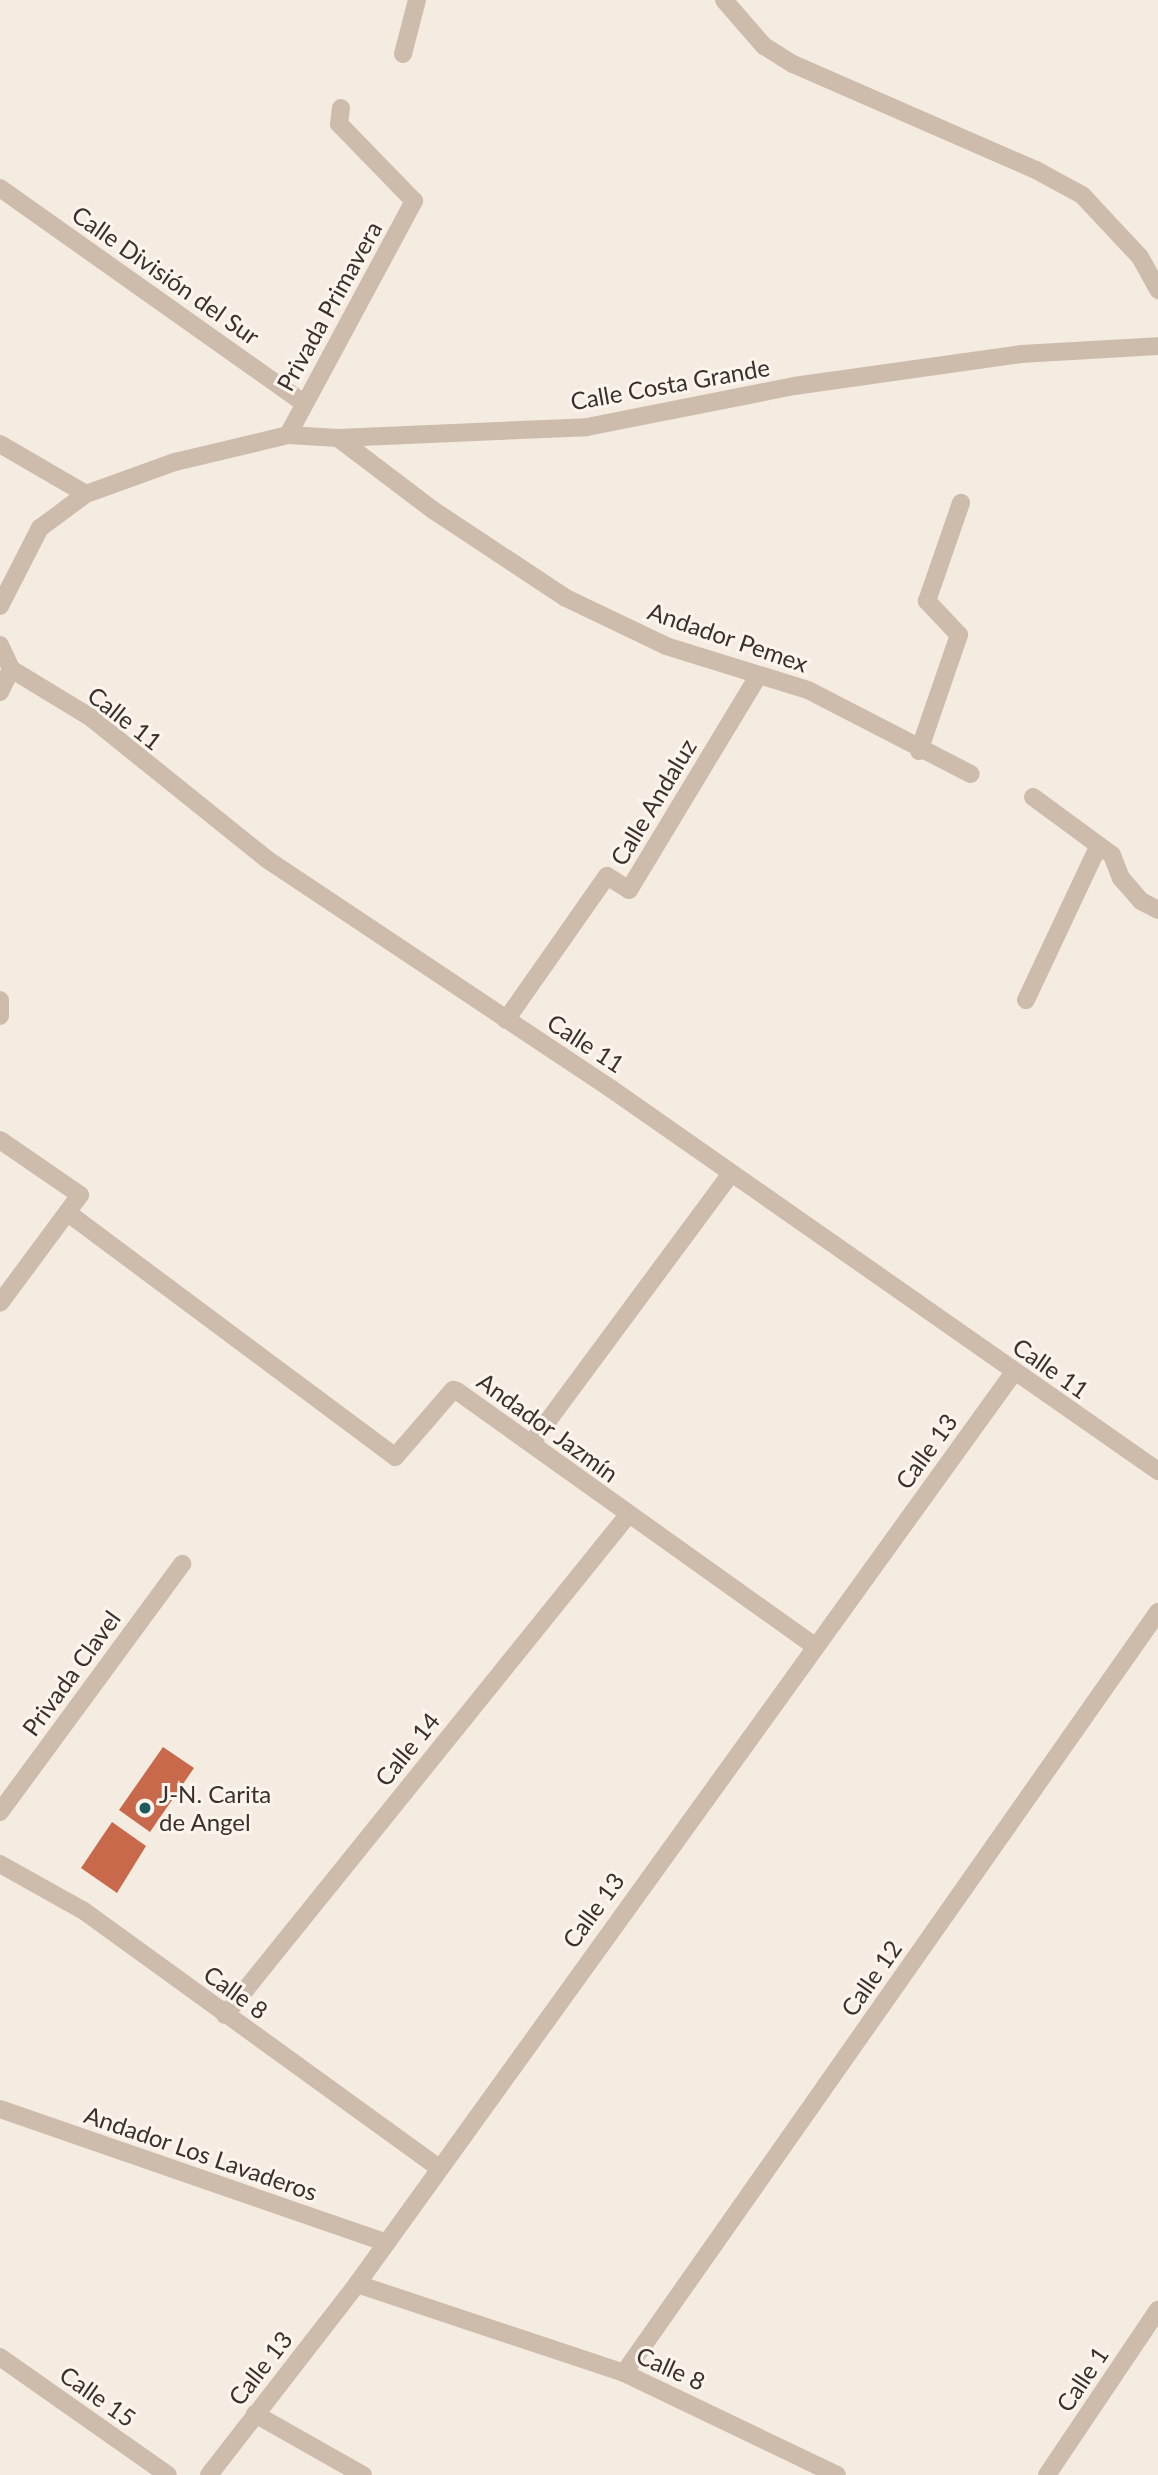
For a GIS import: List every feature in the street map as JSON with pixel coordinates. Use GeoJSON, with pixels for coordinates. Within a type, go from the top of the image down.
{"type":"FeatureCollection","features":[{"type":"Feature","properties":{"kind":"street"},"geometry":{"type":"LineString","coordinates":[[403,54],[417,0]]}},
{"type":"Feature","properties":{"kind":"street"},"geometry":{"type":"LineString","coordinates":[[724,0],[764,46],[793,64],[1036,170],[1082,195],[1140,257],[1158,290]]}},
{"type":"Feature","properties":{"kind":"street","name":"Privada Primavera"},"geometry":{"type":"LineString","coordinates":[[288,435],[414,201],[339,124],[341,108]]}},
{"type":"Feature","properties":{"kind":"street","name":"Calle División del Sur"},"geometry":{"type":"LineString","coordinates":[[0,188],[304,403]]}},
{"type":"Feature","properties":{"kind":"street","name":"Calle Costa Grande"},"geometry":{"type":"LineString","coordinates":[[0,606],[40,528],[86,494],[175,462],[288,435],[338,438],[587,427],[793,386],[1021,354],[1158,346]]}},
{"type":"Feature","properties":{"kind":"street","name":"Andador Pemex"},"geometry":{"type":"LineString","coordinates":[[338,438],[433,510],[566,597],[666,646],[808,690],[919,751],[971,774]]}},
{"type":"Feature","properties":{"kind":"street"},"geometry":{"type":"LineString","coordinates":[[0,444],[86,494]]}},
{"type":"Feature","properties":{"kind":"street"},"geometry":{"type":"LineString","coordinates":[[919,751],[959,635],[927,601],[961,503]]}},
{"type":"Feature","properties":{"kind":"street"},"geometry":{"type":"LineString","coordinates":[[0,645],[11,669],[0,692]]}},
{"type":"Feature","properties":{"kind":"street","name":"Calle 11"},"geometry":{"type":"LineString","coordinates":[[11,669],[90,717],[268,860],[731,1173],[1158,1471]]}},
{"type":"Feature","properties":{"kind":"street","name":"Calle Andaluz"},"geometry":{"type":"LineString","coordinates":[[506,1020],[607,876],[629,890],[758,676]]}},
{"type":"Feature","properties":{"kind":"street"},"geometry":{"type":"LineString","coordinates":[[1033,797],[1112,855],[1121,878],[1141,901],[1158,910]]}},
{"type":"Feature","properties":{"kind":"street"},"geometry":{"type":"LineString","coordinates":[[1026,1000],[1099,845]]}},
{"type":"Feature","properties":{"kind":"street"},"geometry":{"type":"LineString","coordinates":[[0,1000],[0,1016]]}},
{"type":"Feature","properties":{"kind":"street"},"geometry":{"type":"LineString","coordinates":[[0,1140],[76,1188],[80,1195],[0,1303]]}},
{"type":"Feature","properties":{"kind":"street"},"geometry":{"type":"LineString","coordinates":[[533,1441],[731,1173]]}},
{"type":"Feature","properties":{"kind":"street","name":"Andador Jazmín"},"geometry":{"type":"LineString","coordinates":[[68,1213],[395,1457],[453,1390],[533,1441],[628,1515],[814,1646]]}},
{"type":"Feature","properties":{"kind":"street","name":"Calle 13"},"geometry":{"type":"LineString","coordinates":[[209,2475],[357,2284],[438,2167],[1014,1372]]}},
{"type":"Feature","properties":{"kind":"street","name":"Calle 14"},"geometry":{"type":"LineString","coordinates":[[225,2015],[628,1515]]}},
{"type":"Feature","properties":{"kind":"street","name":"Privada Clavel"},"geometry":{"type":"LineString","coordinates":[[0,1812],[182,1564]]}},
{"type":"Feature","properties":{"kind":"street","name":"Calle 12"},"geometry":{"type":"LineString","coordinates":[[624,2373],[1158,1612]]}},
{"type":"Feature","properties":{"kind":"street","name":"Calle 8"},"geometry":{"type":"LineString","coordinates":[[0,1864],[84,1911],[438,2167]]}},
{"type":"Feature","properties":{"kind":"street","name":"Andador Los Lavaderos"},"geometry":{"type":"LineString","coordinates":[[0,2109],[386,2243]]}},
{"type":"Feature","properties":{"kind":"street","name":"Calle 8"},"geometry":{"type":"LineString","coordinates":[[357,2284],[624,2373],[837,2475]]}},
{"type":"Feature","properties":{"kind":"street","name":"Calle 1"},"geometry":{"type":"LineString","coordinates":[[1047,2475],[1158,2310]]}},
{"type":"Feature","properties":{"kind":"street","name":"Calle 15"},"geometry":{"type":"LineString","coordinates":[[0,2357],[168,2475]]}},
{"type":"Feature","properties":{"kind":"street"},"geometry":{"type":"LineString","coordinates":[[255,2414],[363,2475]]}},
{"type":"Feature","properties":{"kind":"building"},"geometry":{"type":"Polygon","coordinates":[[[163,1747],[194,1768],[150,1832],[119,1810],[163,1747]]]}},
{"type":"Feature","properties":{"kind":"building"},"geometry":{"type":"Polygon","coordinates":[[[112,1822],[146,1846],[117,1893],[81,1868],[112,1822]]]}},
{"type":"Feature","properties":{"kind":"place","name":"J-N. Carita de Angel"},"geometry":{"type":"Point","coordinates":[145,1808]}}]}
